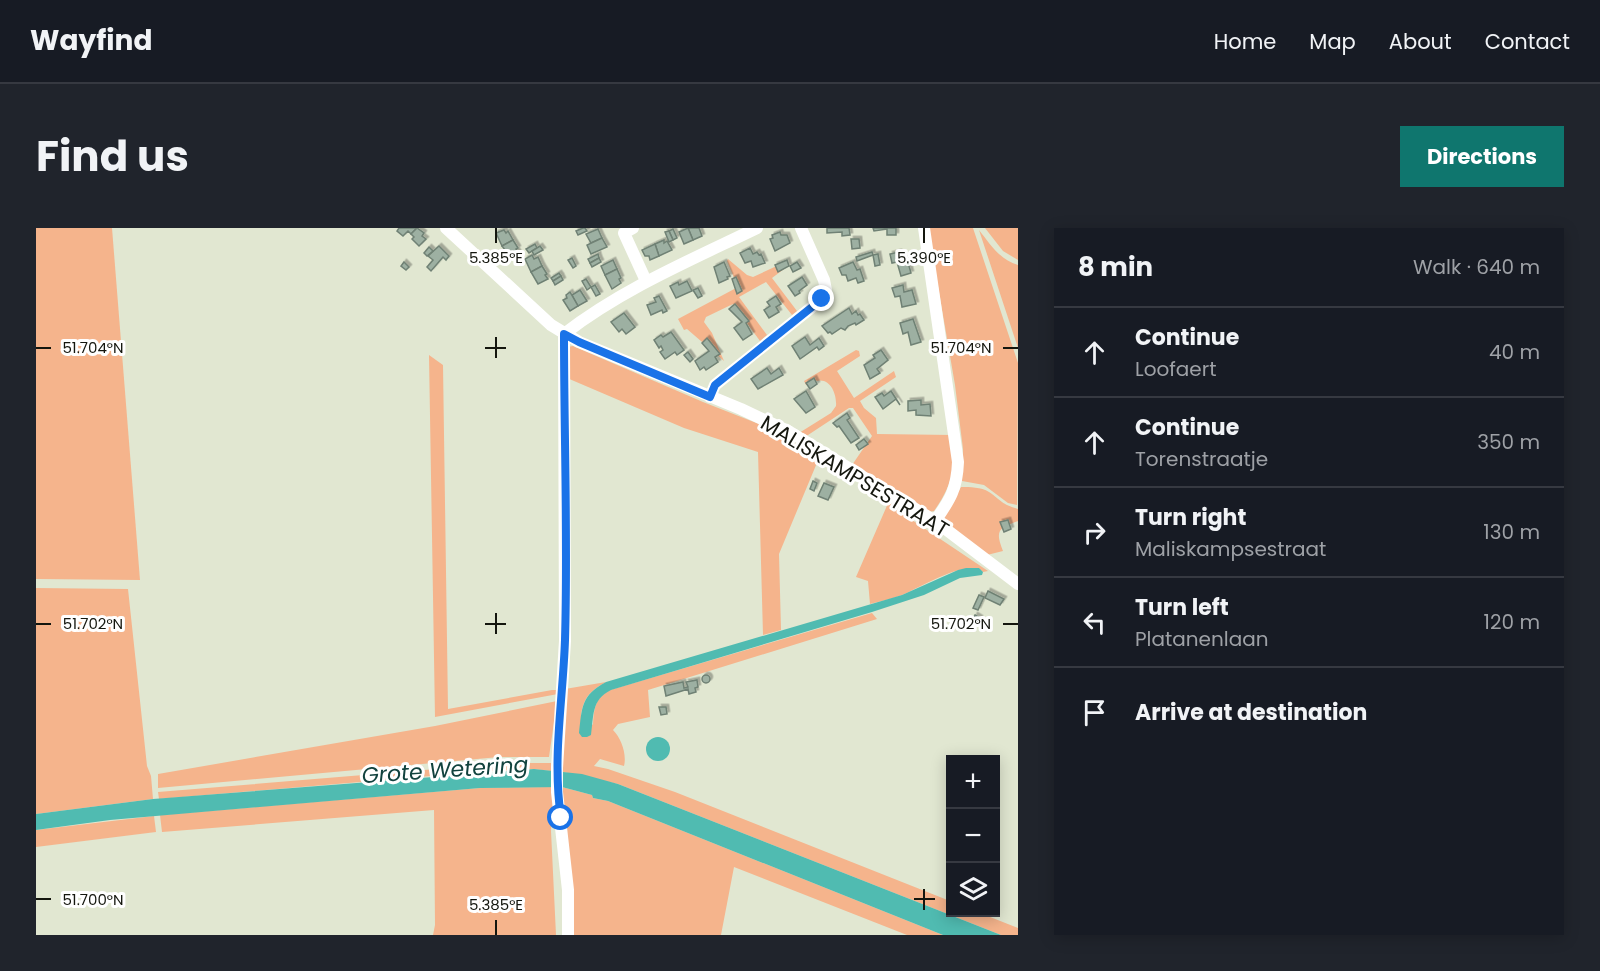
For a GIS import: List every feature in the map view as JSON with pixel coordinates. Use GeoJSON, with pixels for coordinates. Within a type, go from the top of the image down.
{"type":"FeatureCollection","features":[{"type":"Feature","properties":{"kind":"street","name":"MALISKAMPSESTRAAT"},"geometry":{"type":"LineString","coordinates":[[446,228],[551,325],[564,334],[760,417],[790,432],[935,522],[1018,584]]}},
{"type":"Feature","properties":{"kind":"street"},"geometry":{"type":"LineString","coordinates":[[633,228],[624,233],[646,281]]}},
{"type":"Feature","properties":{"kind":"street"},"geometry":{"type":"LineString","coordinates":[[568,935],[568,890],[557,792],[565,641],[564,334],[646,281],[757,228]]}},
{"type":"Feature","properties":{"kind":"street"},"geometry":{"type":"LineString","coordinates":[[710,397],[715,385],[822,299],[826,290],[824,280],[801,228]]}},
{"type":"Feature","properties":{"kind":"street"},"geometry":{"type":"LineString","coordinates":[[924,228],[958,462],[957,481],[952,498],[935,522]]}},
{"type":"Feature","properties":{"kind":"shaded area"},"geometry":{"type":"Polygon","coordinates":[[[36,228],[112,228],[140,580],[36,579],[36,228]]]}},
{"type":"Feature","properties":{"kind":"shaded area"},"geometry":{"type":"Polygon","coordinates":[[[928,228],[973,228],[1018,363],[1017,505],[1008,503],[984,485],[962,481],[963,449],[955,385],[928,228]]]}},
{"type":"Feature","properties":{"kind":"shaded area"},"geometry":{"type":"Polygon","coordinates":[[[985,228],[1018,228],[1018,260],[1003,251],[985,228]]]}},
{"type":"Feature","properties":{"kind":"shaded area"},"geometry":{"type":"Polygon","coordinates":[[[979,230],[1001,255],[1018,265],[1018,348],[979,230]]]}},
{"type":"Feature","properties":{"kind":"shaded area"},"geometry":{"type":"Polygon","coordinates":[[[728,259],[747,275],[753,277],[781,264],[784,265],[784,269],[772,278],[797,311],[792,315],[766,282],[739,297],[767,335],[760,341],[733,304],[706,317],[704,322],[712,333],[724,361],[687,329],[684,330],[678,319],[738,287],[728,259]]]}},
{"type":"Feature","properties":{"kind":"shaded area"},"geometry":{"type":"Polygon","coordinates":[[[573,346],[769,428],[819,458],[779,554],[781,630],[763,635],[758,452],[684,428],[567,378],[567,347],[573,346]]]}},
{"type":"Feature","properties":{"kind":"shaded area"},"geometry":{"type":"Polygon","coordinates":[[[856,350],[859,351],[860,356],[837,371],[854,398],[894,371],[896,377],[860,401],[864,408],[876,418],[877,434],[953,435],[953,458],[949,483],[934,511],[928,512],[852,465],[872,436],[853,408],[849,408],[805,437],[799,433],[831,413],[836,406],[834,392],[829,384],[821,380],[806,385],[804,381],[856,350]]]}},
{"type":"Feature","properties":{"kind":"shaded area"},"geometry":{"type":"Polygon","coordinates":[[[429,355],[443,365],[448,709],[552,690],[559,690],[558,694],[435,717],[429,355]]]}},
{"type":"Feature","properties":{"kind":"shaded area"},"geometry":{"type":"Polygon","coordinates":[[[961,487],[986,490],[1005,504],[1018,509],[1018,521],[1000,531],[999,539],[1003,551],[987,555],[943,520],[961,487]]]}},
{"type":"Feature","properties":{"kind":"shaded area"},"geometry":{"type":"Polygon","coordinates":[[[889,501],[897,510],[988,571],[966,569],[955,571],[902,595],[870,604],[868,581],[856,577],[889,501]]]}},
{"type":"Feature","properties":{"kind":"shaded area"},"geometry":{"type":"Polygon","coordinates":[[[36,588],[128,589],[147,766],[151,776],[153,799],[36,814],[36,588]]]}},
{"type":"Feature","properties":{"kind":"shaded area"},"geometry":{"type":"Polygon","coordinates":[[[872,613],[877,619],[648,690],[650,717],[618,724],[613,730],[623,746],[624,766],[600,759],[594,766],[675,792],[946,899],[946,913],[618,784],[559,771],[565,689],[606,682],[589,695],[582,709],[581,715],[593,725],[596,704],[601,696],[610,690],[872,613]]]}},
{"type":"Feature","properties":{"kind":"shaded area"},"geometry":{"type":"Polygon","coordinates":[[[557,701],[549,757],[499,757],[158,788],[158,774],[435,726],[557,701]]]}},
{"type":"Feature","properties":{"kind":"shaded area"},"geometry":{"type":"Polygon","coordinates":[[[509,763],[551,763],[551,771],[534,769],[478,772],[159,799],[158,792],[509,763]]]}},
{"type":"Feature","properties":{"kind":"shaded area"},"geometry":{"type":"Polygon","coordinates":[[[552,787],[551,831],[556,935],[433,935],[435,925],[434,810],[162,832],[160,815],[480,788],[552,787]]]}},
{"type":"Feature","properties":{"kind":"shaded area"},"geometry":{"type":"Polygon","coordinates":[[[562,787],[608,801],[943,935],[907,935],[734,867],[721,935],[571,935],[562,787]]]}},
{"type":"Feature","properties":{"kind":"shaded area"},"geometry":{"type":"Polygon","coordinates":[[[154,816],[156,832],[36,847],[36,830],[154,816]]]}},
{"type":"Feature","properties":{"kind":"shaded area"},"geometry":{"type":"Polygon","coordinates":[[[955,917],[990,917],[1018,928],[1018,935],[1001,935],[955,917]]]}},
{"type":"Feature","properties":{"kind":"water"},"geometry":{"type":"Polygon","coordinates":[[[966,568],[979,568],[983,572],[982,575],[960,578],[924,595],[872,612],[611,690],[597,704],[593,715],[591,735],[582,737],[579,733],[582,709],[587,697],[606,682],[902,595],[966,568]]]}},
{"type":"Feature","properties":{"kind":"water"},"geometry":{"type":"Polygon","coordinates":[[[658,737],[667,740],[670,749],[667,758],[658,761],[649,758],[646,749],[649,740],[658,737]]]}},
{"type":"Feature","properties":{"kind":"water"},"geometry":{"type":"Polygon","coordinates":[[[534,769],[582,774],[618,784],[946,913],[946,917],[955,917],[1001,935],[943,935],[608,801],[562,787],[480,788],[110,820],[36,830],[36,814],[153,799],[534,769]]]}},
{"type":"Feature","properties":{"kind":"building"},"geometry":{"type":"Polygon","coordinates":[[[399,228],[417,228],[411,234],[408,231],[403,236],[397,231],[399,228]]]}},
{"type":"Feature","properties":{"kind":"building"},"geometry":{"type":"Polygon","coordinates":[[[417,228],[424,233],[422,236],[426,239],[419,246],[412,239],[414,237],[411,234],[417,228]]]}},
{"type":"Feature","properties":{"kind":"building"},"geometry":{"type":"Polygon","coordinates":[[[583,228],[587,231],[578,235],[576,231],[583,228]]]}},
{"type":"Feature","properties":{"kind":"building"},"geometry":{"type":"Polygon","coordinates":[[[688,228],[699,228],[702,236],[693,240],[688,228]]]}},
{"type":"Feature","properties":{"kind":"building"},"geometry":{"type":"Polygon","coordinates":[[[688,228],[693,240],[684,244],[679,232],[688,228]]]}},
{"type":"Feature","properties":{"kind":"building"},"geometry":{"type":"Polygon","coordinates":[[[827,228],[849,228],[850,235],[842,236],[842,232],[827,233],[827,228]]]}},
{"type":"Feature","properties":{"kind":"building"},"geometry":{"type":"Polygon","coordinates":[[[873,228],[896,228],[896,235],[887,235],[887,229],[874,231],[873,228]]]}},
{"type":"Feature","properties":{"kind":"building"},"geometry":{"type":"Polygon","coordinates":[[[598,229],[602,238],[591,243],[586,234],[598,229]]]}},
{"type":"Feature","properties":{"kind":"building"},"geometry":{"type":"Polygon","coordinates":[[[673,229],[677,238],[673,240],[669,231],[673,229]]]}},
{"type":"Feature","properties":{"kind":"building"},"geometry":{"type":"Polygon","coordinates":[[[504,230],[506,233],[508,231],[513,240],[502,246],[496,233],[504,230]]]}},
{"type":"Feature","properties":{"kind":"building"},"geometry":{"type":"Polygon","coordinates":[[[669,231],[673,240],[669,242],[665,232],[669,231]]]}},
{"type":"Feature","properties":{"kind":"building"},"geometry":{"type":"Polygon","coordinates":[[[780,232],[781,235],[787,235],[790,243],[775,251],[770,239],[773,238],[772,235],[780,232]]]}},
{"type":"Feature","properties":{"kind":"building"},"geometry":{"type":"Polygon","coordinates":[[[602,238],[607,247],[591,254],[587,245],[602,238]]]}},
{"type":"Feature","properties":{"kind":"building"},"geometry":{"type":"Polygon","coordinates":[[[851,239],[859,239],[860,248],[852,249],[851,239]]]}},
{"type":"Feature","properties":{"kind":"building"},"geometry":{"type":"Polygon","coordinates":[[[513,240],[519,254],[511,258],[502,246],[513,240]]]}},
{"type":"Feature","properties":{"kind":"building"},"geometry":{"type":"Polygon","coordinates":[[[664,240],[664,243],[667,241],[672,250],[659,256],[655,244],[664,240]]]}},
{"type":"Feature","properties":{"kind":"building"},"geometry":{"type":"Polygon","coordinates":[[[535,244],[537,248],[529,253],[526,249],[535,244]]]}},
{"type":"Feature","properties":{"kind":"building"},"geometry":{"type":"Polygon","coordinates":[[[655,244],[659,256],[650,260],[642,250],[655,244]]]}},
{"type":"Feature","properties":{"kind":"building"},"geometry":{"type":"Polygon","coordinates":[[[439,246],[449,256],[446,260],[443,257],[431,271],[427,267],[433,260],[428,256],[439,246]]]}},
{"type":"Feature","properties":{"kind":"building"},"geometry":{"type":"Polygon","coordinates":[[[540,246],[543,250],[534,255],[532,251],[540,246]]]}},
{"type":"Feature","properties":{"kind":"building"},"geometry":{"type":"Polygon","coordinates":[[[429,247],[433,251],[427,256],[424,253],[429,247]]]}},
{"type":"Feature","properties":{"kind":"building"},"geometry":{"type":"Polygon","coordinates":[[[750,248],[753,254],[757,252],[761,254],[765,263],[753,267],[751,261],[745,263],[740,253],[750,248]]]}},
{"type":"Feature","properties":{"kind":"building"},"geometry":{"type":"Polygon","coordinates":[[[872,252],[873,255],[857,261],[856,257],[872,252]]]}},
{"type":"Feature","properties":{"kind":"building"},"geometry":{"type":"Polygon","coordinates":[[[899,252],[901,260],[907,259],[911,273],[901,276],[897,262],[892,263],[890,254],[899,252]]]}},
{"type":"Feature","properties":{"kind":"building"},"geometry":{"type":"Polygon","coordinates":[[[598,254],[599,258],[590,263],[588,259],[598,254]]]}},
{"type":"Feature","properties":{"kind":"building"},"geometry":{"type":"Polygon","coordinates":[[[878,254],[880,265],[875,266],[873,255],[878,254]]]}},
{"type":"Feature","properties":{"kind":"building"},"geometry":{"type":"Polygon","coordinates":[[[532,255],[534,259],[538,257],[542,266],[531,272],[525,259],[532,255]]]}},
{"type":"Feature","properties":{"kind":"building"},"geometry":{"type":"Polygon","coordinates":[[[572,258],[576,266],[573,268],[568,260],[572,258]]]}},
{"type":"Feature","properties":{"kind":"building"},"geometry":{"type":"Polygon","coordinates":[[[599,258],[601,262],[592,267],[590,263],[599,258]]]}},
{"type":"Feature","properties":{"kind":"building"},"geometry":{"type":"Polygon","coordinates":[[[613,260],[617,269],[605,275],[601,266],[613,260]]]}},
{"type":"Feature","properties":{"kind":"building"},"geometry":{"type":"Polygon","coordinates":[[[787,260],[789,266],[778,272],[775,265],[787,260]]]}},
{"type":"Feature","properties":{"kind":"building"},"geometry":{"type":"Polygon","coordinates":[[[404,262],[409,267],[406,270],[401,266],[404,262]]]}},
{"type":"Feature","properties":{"kind":"building"},"geometry":{"type":"Polygon","coordinates":[[[724,262],[730,276],[719,283],[714,267],[724,262]]]}},
{"type":"Feature","properties":{"kind":"building"},"geometry":{"type":"Polygon","coordinates":[[[797,262],[801,268],[793,272],[790,266],[797,262]]]}},
{"type":"Feature","properties":{"kind":"building"},"geometry":{"type":"Polygon","coordinates":[[[853,262],[857,270],[860,269],[864,281],[858,283],[856,278],[848,281],[846,275],[842,275],[839,268],[853,262]]]}},
{"type":"Feature","properties":{"kind":"building"},"geometry":{"type":"Polygon","coordinates":[[[542,266],[548,279],[538,284],[531,272],[542,266]]]}},
{"type":"Feature","properties":{"kind":"building"},"geometry":{"type":"Polygon","coordinates":[[[617,269],[621,283],[612,289],[605,275],[617,269]]]}},
{"type":"Feature","properties":{"kind":"building"},"geometry":{"type":"Polygon","coordinates":[[[559,273],[561,276],[553,281],[551,278],[559,273]]]}},
{"type":"Feature","properties":{"kind":"building"},"geometry":{"type":"Polygon","coordinates":[[[561,276],[563,280],[555,285],[553,281],[561,276]]]}},
{"type":"Feature","properties":{"kind":"building"},"geometry":{"type":"Polygon","coordinates":[[[736,277],[742,291],[737,294],[732,279],[736,277]]]}},
{"type":"Feature","properties":{"kind":"building"},"geometry":{"type":"Polygon","coordinates":[[[802,277],[807,285],[795,296],[788,286],[802,277]]]}},
{"type":"Feature","properties":{"kind":"building"},"geometry":{"type":"Polygon","coordinates":[[[586,279],[591,287],[587,290],[582,281],[586,279]]]}},
{"type":"Feature","properties":{"kind":"building"},"geometry":{"type":"Polygon","coordinates":[[[687,281],[692,291],[676,298],[670,286],[687,281]]]}},
{"type":"Feature","properties":{"kind":"building"},"geometry":{"type":"Polygon","coordinates":[[[595,285],[600,294],[596,296],[591,287],[595,285]]]}},
{"type":"Feature","properties":{"kind":"building"},"geometry":{"type":"Polygon","coordinates":[[[903,285],[904,292],[912,290],[916,304],[902,307],[900,296],[895,297],[892,288],[903,285]]]}},
{"type":"Feature","properties":{"kind":"building"},"geometry":{"type":"Polygon","coordinates":[[[698,288],[702,296],[698,298],[693,290],[698,288]]]}},
{"type":"Feature","properties":{"kind":"building"},"geometry":{"type":"Polygon","coordinates":[[[580,290],[587,301],[578,306],[572,295],[580,290]]]}},
{"type":"Feature","properties":{"kind":"building"},"geometry":{"type":"Polygon","coordinates":[[[570,292],[578,306],[570,311],[563,300],[570,292]]]}},
{"type":"Feature","properties":{"kind":"building"},"geometry":{"type":"Polygon","coordinates":[[[659,296],[667,311],[663,313],[662,310],[651,315],[647,305],[656,302],[654,298],[659,296]]]}},
{"type":"Feature","properties":{"kind":"building"},"geometry":{"type":"Polygon","coordinates":[[[776,296],[781,304],[776,307],[779,312],[769,318],[764,310],[770,306],[767,302],[776,296]]]}},
{"type":"Feature","properties":{"kind":"building"},"geometry":{"type":"Polygon","coordinates":[[[735,304],[749,321],[746,323],[752,334],[743,340],[734,328],[742,322],[729,309],[735,304]]]}},
{"type":"Feature","properties":{"kind":"building"},"geometry":{"type":"Polygon","coordinates":[[[849,308],[852,314],[856,311],[864,320],[856,325],[855,323],[848,326],[845,330],[841,328],[832,334],[828,333],[822,326],[849,308]]]}},
{"type":"Feature","properties":{"kind":"building"},"geometry":{"type":"Polygon","coordinates":[[[624,313],[635,327],[626,334],[622,329],[619,332],[611,322],[624,313]]]}},
{"type":"Feature","properties":{"kind":"building"},"geometry":{"type":"Polygon","coordinates":[[[913,319],[921,342],[911,345],[908,332],[903,334],[900,323],[913,319]]]}},
{"type":"Feature","properties":{"kind":"building"},"geometry":{"type":"Polygon","coordinates":[[[671,332],[684,350],[677,355],[675,352],[665,359],[660,352],[663,350],[661,346],[659,348],[654,340],[671,332]]]}},
{"type":"Feature","properties":{"kind":"building"},"geometry":{"type":"Polygon","coordinates":[[[805,337],[810,345],[819,338],[824,346],[819,350],[817,347],[800,359],[792,346],[805,337]]]}},
{"type":"Feature","properties":{"kind":"building"},"geometry":{"type":"Polygon","coordinates":[[[707,338],[720,354],[715,357],[718,362],[706,370],[704,367],[700,370],[695,361],[709,351],[702,343],[707,338]]]}},
{"type":"Feature","properties":{"kind":"building"},"geometry":{"type":"Polygon","coordinates":[[[881,350],[888,360],[877,369],[880,373],[870,379],[864,365],[875,358],[873,355],[881,350]]]}},
{"type":"Feature","properties":{"kind":"building"},"geometry":{"type":"Polygon","coordinates":[[[688,352],[693,359],[690,362],[684,355],[688,352]]]}},
{"type":"Feature","properties":{"kind":"building"},"geometry":{"type":"Polygon","coordinates":[[[767,368],[771,374],[779,368],[783,375],[758,389],[751,379],[767,368]]]}},
{"type":"Feature","properties":{"kind":"building"},"geometry":{"type":"Polygon","coordinates":[[[814,378],[817,384],[810,389],[806,383],[814,378]]]}},
{"type":"Feature","properties":{"kind":"building"},"geometry":{"type":"Polygon","coordinates":[[[806,391],[815,407],[806,413],[794,399],[806,391]]]}},
{"type":"Feature","properties":{"kind":"building"},"geometry":{"type":"Polygon","coordinates":[[[891,391],[900,405],[896,399],[883,409],[875,397],[882,393],[884,396],[891,391]]]}},
{"type":"Feature","properties":{"kind":"building"},"geometry":{"type":"Polygon","coordinates":[[[921,400],[921,405],[930,404],[931,416],[916,415],[916,410],[908,411],[908,401],[921,400]]]}},
{"type":"Feature","properties":{"kind":"building"},"geometry":{"type":"Polygon","coordinates":[[[847,413],[850,418],[847,420],[859,438],[851,443],[839,426],[833,423],[847,413]]]}},
{"type":"Feature","properties":{"kind":"building"},"geometry":{"type":"Polygon","coordinates":[[[864,439],[868,444],[859,450],[856,445],[864,439]]]}},
{"type":"Feature","properties":{"kind":"building"},"geometry":{"type":"Polygon","coordinates":[[[813,481],[817,483],[814,491],[810,489],[813,481]]]}},
{"type":"Feature","properties":{"kind":"building"},"geometry":{"type":"Polygon","coordinates":[[[824,483],[834,487],[828,500],[818,496],[824,483]]]}},
{"type":"Feature","properties":{"kind":"building"},"geometry":{"type":"Polygon","coordinates":[[[1008,520],[1011,529],[1004,532],[1000,522],[1008,520]]]}},
{"type":"Feature","properties":{"kind":"building"},"geometry":{"type":"Polygon","coordinates":[[[988,591],[1004,599],[1000,605],[985,598],[988,591]]]}},
{"type":"Feature","properties":{"kind":"building"},"geometry":{"type":"Polygon","coordinates":[[[979,595],[984,597],[978,610],[973,608],[979,595]]]}},
{"type":"Feature","properties":{"kind":"building"},"geometry":{"type":"Polygon","coordinates":[[[975,615],[980,618],[977,624],[972,622],[975,615]]]}},
{"type":"Feature","properties":{"kind":"building"},"geometry":{"type":"Polygon","coordinates":[[[706,675],[710,679],[706,683],[702,679],[706,675]]]}},
{"type":"Feature","properties":{"kind":"building"},"geometry":{"type":"Polygon","coordinates":[[[697,680],[696,692],[689,694],[688,689],[666,696],[664,686],[683,682],[684,688],[688,687],[686,682],[697,680]]]}},
{"type":"Feature","properties":{"kind":"building"},"geometry":{"type":"Polygon","coordinates":[[[659,707],[666,707],[667,714],[661,715],[659,707]]]}},
{"type":"Feature","properties":{"kind":"route"},"geometry":{"type":"LineString","coordinates":[[561,818],[557,792],[557,764],[565,641],[564,334],[710,397],[715,385],[822,299]]}},
{"type":"Feature","properties":{"kind":"water label","name":"Grote Wetering"},"geometry":{"type":"Point","coordinates":[445,770]}}]}
